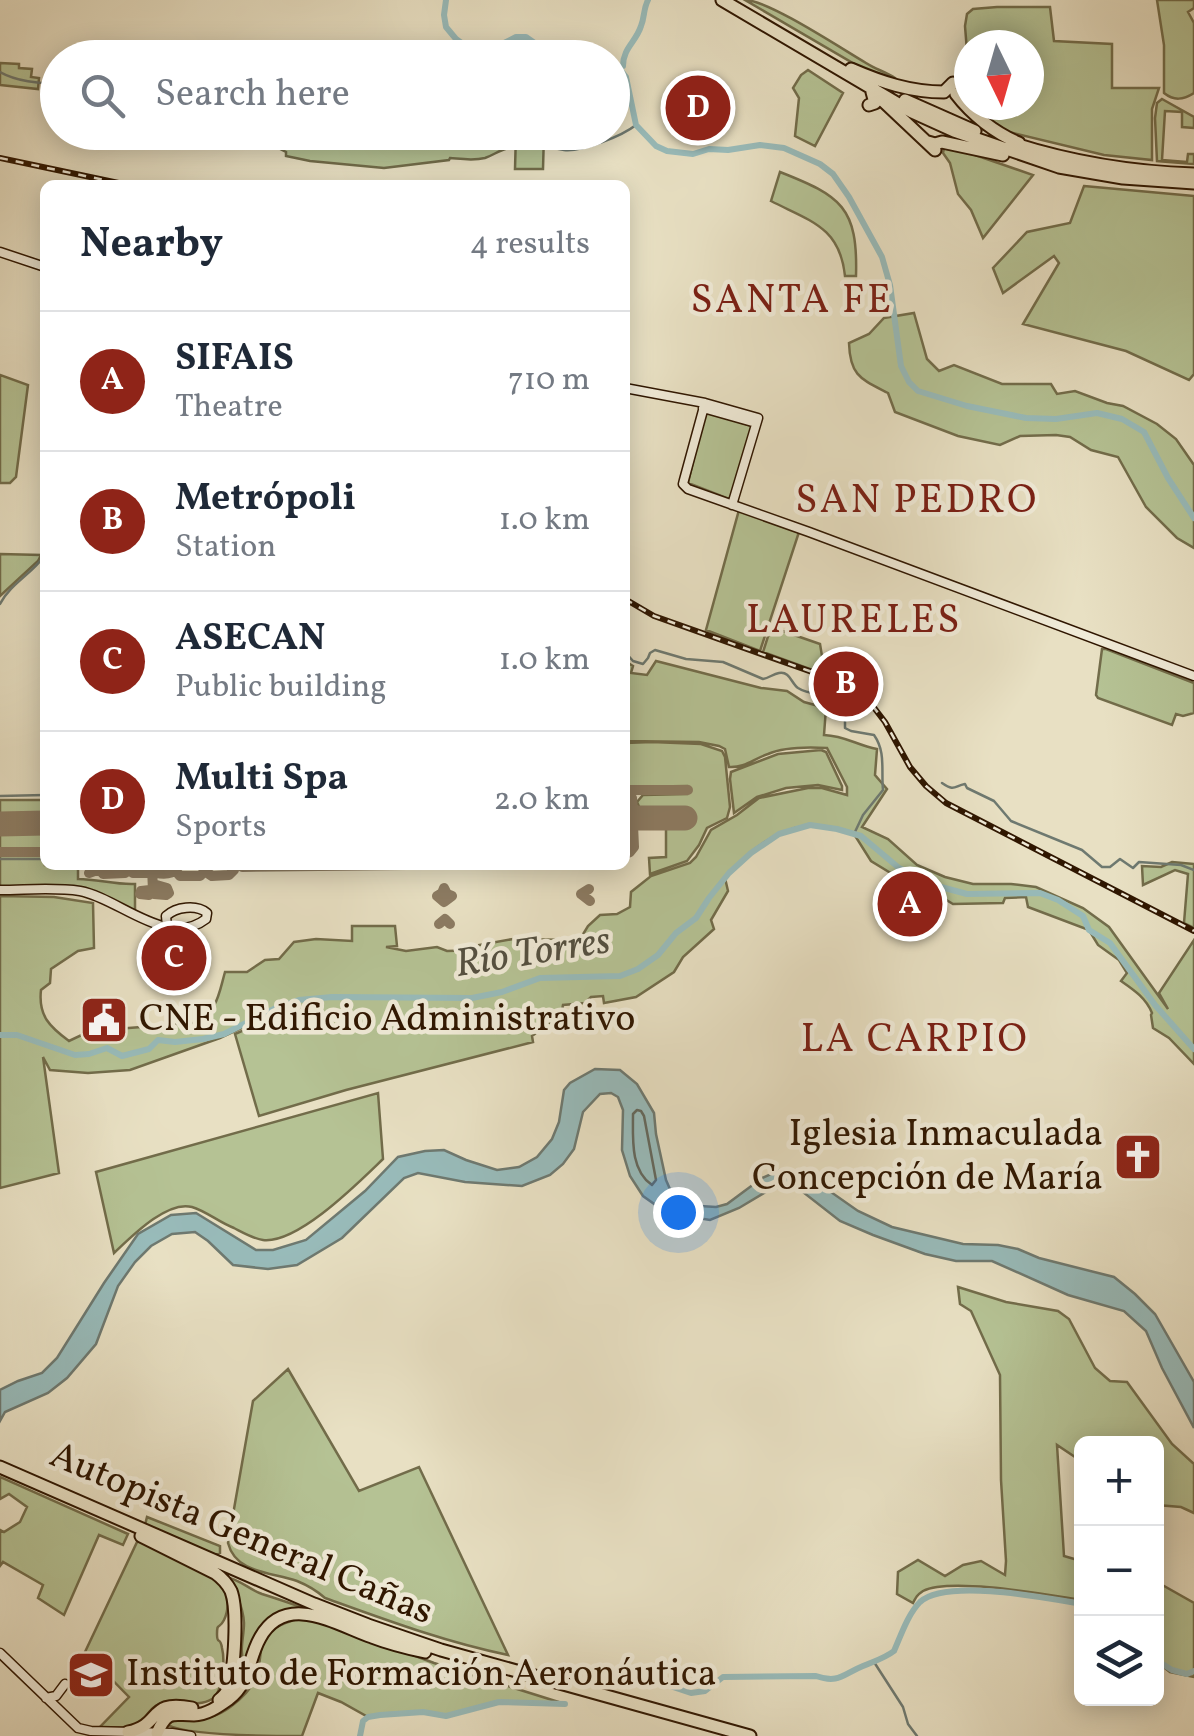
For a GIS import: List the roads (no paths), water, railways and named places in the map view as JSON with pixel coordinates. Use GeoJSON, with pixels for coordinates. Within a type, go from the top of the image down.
{"type":"FeatureCollection","features":[{"type":"Feature","properties":{"kind":"highway"},"geometry":{"type":"LineString","coordinates":[[722,0],[935,121]]}},
{"type":"Feature","properties":{"kind":"highway"},"geometry":{"type":"LineString","coordinates":[[733,0],[935,121],[947,140]]}},
{"type":"Feature","properties":{"kind":"highway"},"geometry":{"type":"LineString","coordinates":[[834,67],[924,141],[947,140],[1123,178],[1194,183]]}},
{"type":"Feature","properties":{"kind":"highway"},"geometry":{"type":"LineString","coordinates":[[851,69],[892,86],[944,92],[954,88],[973,113],[1004,137],[1049,159],[1194,174]]}},
{"type":"Feature","properties":{"kind":"highway","name":"Autopista General Cañas"},"geometry":{"type":"LineString","coordinates":[[0,1470],[328,1616],[444,1656],[727,1736]]}},
{"type":"Feature","properties":{"kind":"highway","name":"Autopista General Cañas"},"geometry":{"type":"LineString","coordinates":[[0,1470],[368,1626],[750,1736]]}},
{"type":"Feature","properties":{"kind":"highway"},"geometry":{"type":"LineString","coordinates":[[141,1536],[221,1577],[231,1592],[234,1610],[232,1666],[225,1694],[203,1708],[168,1706],[161,1710],[156,1732]]}},
{"type":"Feature","properties":{"kind":"highway"},"geometry":{"type":"LineString","coordinates":[[128,1732],[173,1714],[207,1713],[230,1698],[246,1680],[265,1631],[277,1620],[294,1614],[313,1614],[381,1640],[444,1656]]}},
{"type":"Feature","properties":{"kind":"highway"},"geometry":{"type":"LineString","coordinates":[[159,1718],[172,1733]]}},
{"type":"Feature","properties":{"kind":"main road"},"geometry":{"type":"LineString","coordinates":[[0,252],[40,265]]}},
{"type":"Feature","properties":{"kind":"main road"},"geometry":{"type":"LineString","coordinates":[[630,390],[758,418],[732,505]]}},
{"type":"Feature","properties":{"kind":"main road"},"geometry":{"type":"LineString","coordinates":[[704,406],[684,484],[692,492],[1194,677]]}},
{"type":"Feature","properties":{"kind":"main road"},"geometry":{"type":"LineString","coordinates":[[0,890],[85,892],[148,921],[167,921]]}},
{"type":"Feature","properties":{"kind":"main road"},"geometry":{"type":"LineString","coordinates":[[0,1653],[78,1728],[191,1736]]}},
{"type":"Feature","properties":{"kind":"main road"},"geometry":{"type":"LineString","coordinates":[[44,1697],[56,1696],[65,1684]]}},
{"type":"Feature","properties":{"kind":"water"},"geometry":{"type":"Polygon","coordinates":[[[595,1069],[620,1070],[637,1084],[654,1113],[666,1180],[673,1196],[684,1205],[727,1204],[762,1178],[780,1170],[791,1171],[811,1178],[858,1211],[892,1227],[963,1244],[1018,1249],[1114,1277],[1155,1314],[1194,1382],[1194,1428],[1146,1331],[1124,1311],[1068,1295],[992,1261],[956,1261],[873,1235],[840,1221],[794,1185],[769,1190],[710,1220],[667,1213],[643,1196],[630,1176],[622,1150],[623,1110],[618,1097],[611,1093],[600,1094],[583,1112],[574,1149],[550,1175],[522,1186],[465,1182],[418,1173],[404,1178],[342,1238],[297,1265],[268,1269],[233,1265],[195,1232],[172,1234],[151,1246],[135,1262],[118,1286],[96,1344],[67,1378],[48,1393],[5,1412],[0,1421],[0,1390],[42,1373],[57,1358],[138,1234],[171,1215],[196,1213],[256,1250],[273,1250],[306,1240],[365,1191],[398,1157],[444,1150],[497,1170],[519,1167],[537,1157],[552,1139],[564,1090],[595,1069]]]}},
{"type":"Feature","properties":{"kind":"waterway"},"geometry":{"type":"LineString","coordinates":[[446,0],[446,27],[457,40]]}},
{"type":"Feature","properties":{"kind":"waterway"},"geometry":{"type":"LineString","coordinates":[[630,46],[648,0]]}},
{"type":"Feature","properties":{"kind":"waterway"},"geometry":{"type":"LineString","coordinates":[[510,40],[530,40]]}},
{"type":"Feature","properties":{"kind":"waterway"},"geometry":{"type":"LineString","coordinates":[[0,72],[40,83]]}},
{"type":"Feature","properties":{"kind":"waterway"},"geometry":{"type":"LineString","coordinates":[[630,96],[636,125],[656,146],[667,151],[693,154],[760,145],[784,148],[833,174],[882,257],[890,285],[901,366],[918,391],[1026,418],[1056,419],[1097,413],[1122,419],[1144,432],[1194,518]]}},
{"type":"Feature","properties":{"kind":"waterway"},"geometry":{"type":"LineString","coordinates":[[630,128],[636,125]]}},
{"type":"Feature","properties":{"kind":"waterway"},"geometry":{"type":"LineString","coordinates":[[562,150],[572,150]]}},
{"type":"Feature","properties":{"kind":"waterway"},"geometry":{"type":"LineString","coordinates":[[0,604],[40,561]]}},
{"type":"Feature","properties":{"kind":"waterway"},"geometry":{"type":"LineString","coordinates":[[630,658],[643,664],[655,650],[686,659],[723,662],[763,679],[783,673],[804,691],[838,700],[845,706],[845,728],[874,735],[882,755],[883,790],[854,834]]}},
{"type":"Feature","properties":{"kind":"waterway"},"geometry":{"type":"LineString","coordinates":[[942,783],[952,788],[965,784],[994,801],[1011,821],[1082,850],[1102,867],[1110,867],[1120,859],[1133,868],[1139,862],[1181,865],[1194,870]]}},
{"type":"Feature","properties":{"kind":"waterway"},"geometry":{"type":"LineString","coordinates":[[0,796],[40,795]]}},
{"type":"Feature","properties":{"kind":"waterway","name":"Río Torres"},"geometry":{"type":"LineString","coordinates":[[0,1035],[17,1035],[75,1055],[107,1048],[122,1056],[149,1049],[158,1040],[175,1042],[224,1034],[299,1000],[472,998],[540,978],[620,976],[658,955],[676,933],[696,918],[729,873],[751,853],[779,834],[810,825],[861,836],[899,868],[941,887],[967,894],[1040,893],[1058,900],[1083,916],[1089,930],[1110,943],[1155,1005],[1194,1049]]}},
{"type":"Feature","properties":{"kind":"waterway"},"geometry":{"type":"LineString","coordinates":[[0,859],[40,859]]}},
{"type":"Feature","properties":{"kind":"waterway"},"geometry":{"type":"LineString","coordinates":[[598,1674],[617,1674],[691,1693],[705,1691],[723,1677],[836,1678],[894,1651],[916,1607],[933,1595],[951,1591],[998,1592],[1074,1603]]}},
{"type":"Feature","properties":{"kind":"waterway"},"geometry":{"type":"LineString","coordinates":[[874,1662],[917,1736]]}},
{"type":"Feature","properties":{"kind":"waterway"},"geometry":{"type":"LineString","coordinates":[[1164,1665],[1187,1674],[1194,1671]]}},
{"type":"Feature","properties":{"kind":"waterway"},"geometry":{"type":"LineString","coordinates":[[360,1736],[363,1721],[380,1715],[423,1712],[446,1716],[499,1702],[565,1704]]}},
{"type":"Feature","properties":{"kind":"railway"},"geometry":{"type":"LineString","coordinates":[[0,158],[104,180]]}},
{"type":"Feature","properties":{"kind":"railway"},"geometry":{"type":"LineString","coordinates":[[630,602],[654,616],[846,684],[872,705],[910,767],[946,803],[1194,931]]}},
{"type":"Feature","properties":{"kind":"place","name":"Multi Spa"},"geometry":{"type":"Point","coordinates":[698,108]}},
{"type":"Feature","properties":{"kind":"place","name":"Metrópoli"},"geometry":{"type":"Point","coordinates":[846,684]}},
{"type":"Feature","properties":{"kind":"place","name":"SIFAIS"},"geometry":{"type":"Point","coordinates":[910,904]}},
{"type":"Feature","properties":{"kind":"place","name":"ASECAN"},"geometry":{"type":"Point","coordinates":[174,958]}},
{"type":"Feature","properties":{"kind":"place","name":"CNE - Edificio Administrativo"},"geometry":{"type":"Point","coordinates":[104,1020]}},
{"type":"Feature","properties":{"kind":"place","name":"Iglesia Inmaculada Concepción de María"},"geometry":{"type":"Point","coordinates":[1138,1157]}},
{"type":"Feature","properties":{"kind":"place","name":"Instituto de Formación Aeronáutica"},"geometry":{"type":"Point","coordinates":[91,1675]}},
{"type":"Feature","properties":{"kind":"district","name":"SANTA FE"},"geometry":{"type":"Point","coordinates":[792,302]}},
{"type":"Feature","properties":{"kind":"district","name":"SAN PEDRO"},"geometry":{"type":"Point","coordinates":[917,502]}},
{"type":"Feature","properties":{"kind":"district","name":"LAURELES"},"geometry":{"type":"Point","coordinates":[854,622]}},
{"type":"Feature","properties":{"kind":"district","name":"LA CARPIO"},"geometry":{"type":"Point","coordinates":[915,1041]}}]}
